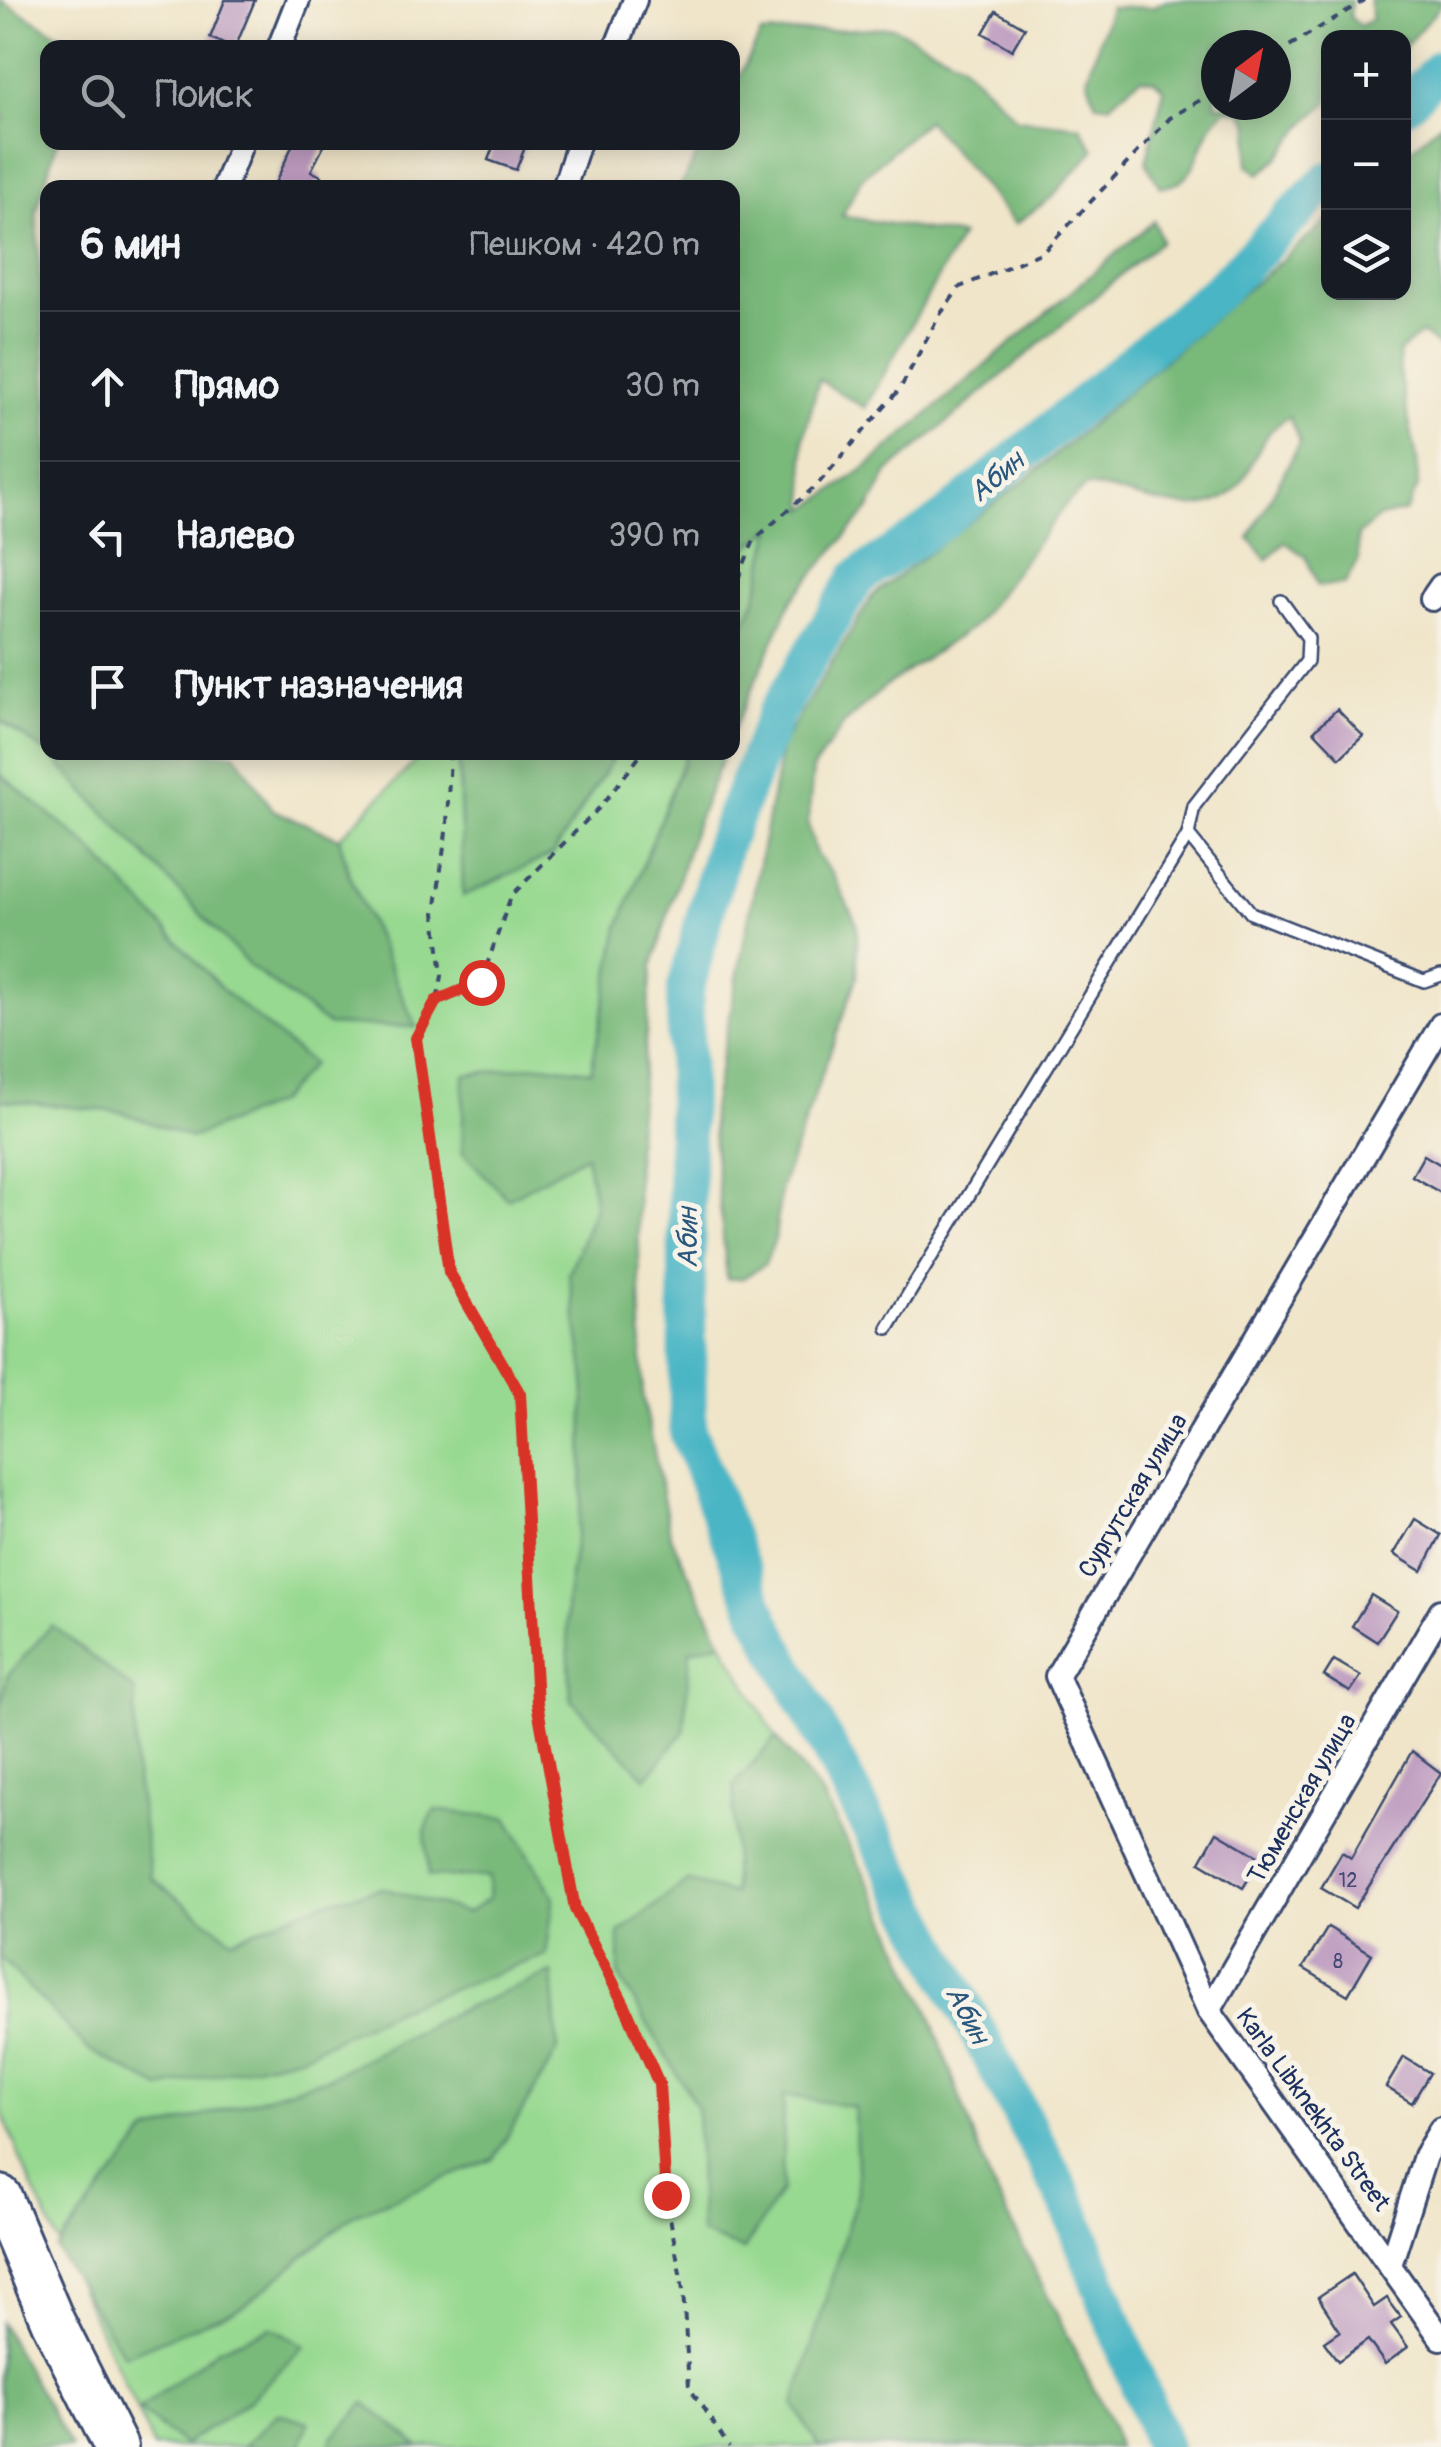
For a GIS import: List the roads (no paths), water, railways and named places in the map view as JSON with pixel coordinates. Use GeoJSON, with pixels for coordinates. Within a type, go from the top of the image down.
{"type":"FeatureCollection","features":[{"type":"Feature","properties":{"kind":"highway"},"geometry":{"type":"LineString","coordinates":[[0,2197],[53,2322],[116,2447]]}},
{"type":"Feature","properties":{"kind":"street"},"geometry":{"type":"LineString","coordinates":[[282,40],[298,0]]}},
{"type":"Feature","properties":{"kind":"street"},"geometry":{"type":"LineString","coordinates":[[619,40],[635,0]]}},
{"type":"Feature","properties":{"kind":"street"},"geometry":{"type":"LineString","coordinates":[[227,180],[239,150]]}},
{"type":"Feature","properties":{"kind":"street"},"geometry":{"type":"LineString","coordinates":[[567,180],[576,150]]}},
{"type":"Feature","properties":{"kind":"street","name":"Сургутская улица"},"geometry":{"type":"LineString","coordinates":[[1209,2011],[1057,1676],[1441,1025]]}},
{"type":"Feature","properties":{"kind":"street","name":"Тюменская улица"},"geometry":{"type":"LineString","coordinates":[[1209,2011],[1441,1612]]}},
{"type":"Feature","properties":{"kind":"street","name":"Karla Libknekhta Street"},"geometry":{"type":"LineString","coordinates":[[1209,2011],[1391,2262],[1441,2338]]}},
{"type":"Feature","properties":{"kind":"street"},"geometry":{"type":"LineString","coordinates":[[1391,2262],[1426,2156],[1441,2129]]}},
{"type":"Feature","properties":{"kind":"lane"},"geometry":{"type":"LineString","coordinates":[[888,1328],[1188,835],[1194,806],[1307,661],[1308,638],[1281,601]]}},
{"type":"Feature","properties":{"kind":"lane"},"geometry":{"type":"LineString","coordinates":[[1188,835],[1251,913],[1424,981],[1441,976]]}},
{"type":"Feature","properties":{"kind":"waterway","name":"Абин"},"geometry":{"type":"LineString","coordinates":[[1411,98],[1441,68]]}},
{"type":"Feature","properties":{"kind":"waterway","name":"Абин"},"geometry":{"type":"LineString","coordinates":[[1163,2447],[1069,2206],[762,1621],[688,1432],[685,992],[723,846],[775,715],[857,578],[943,520],[1219,290],[1321,187]]}}]}
